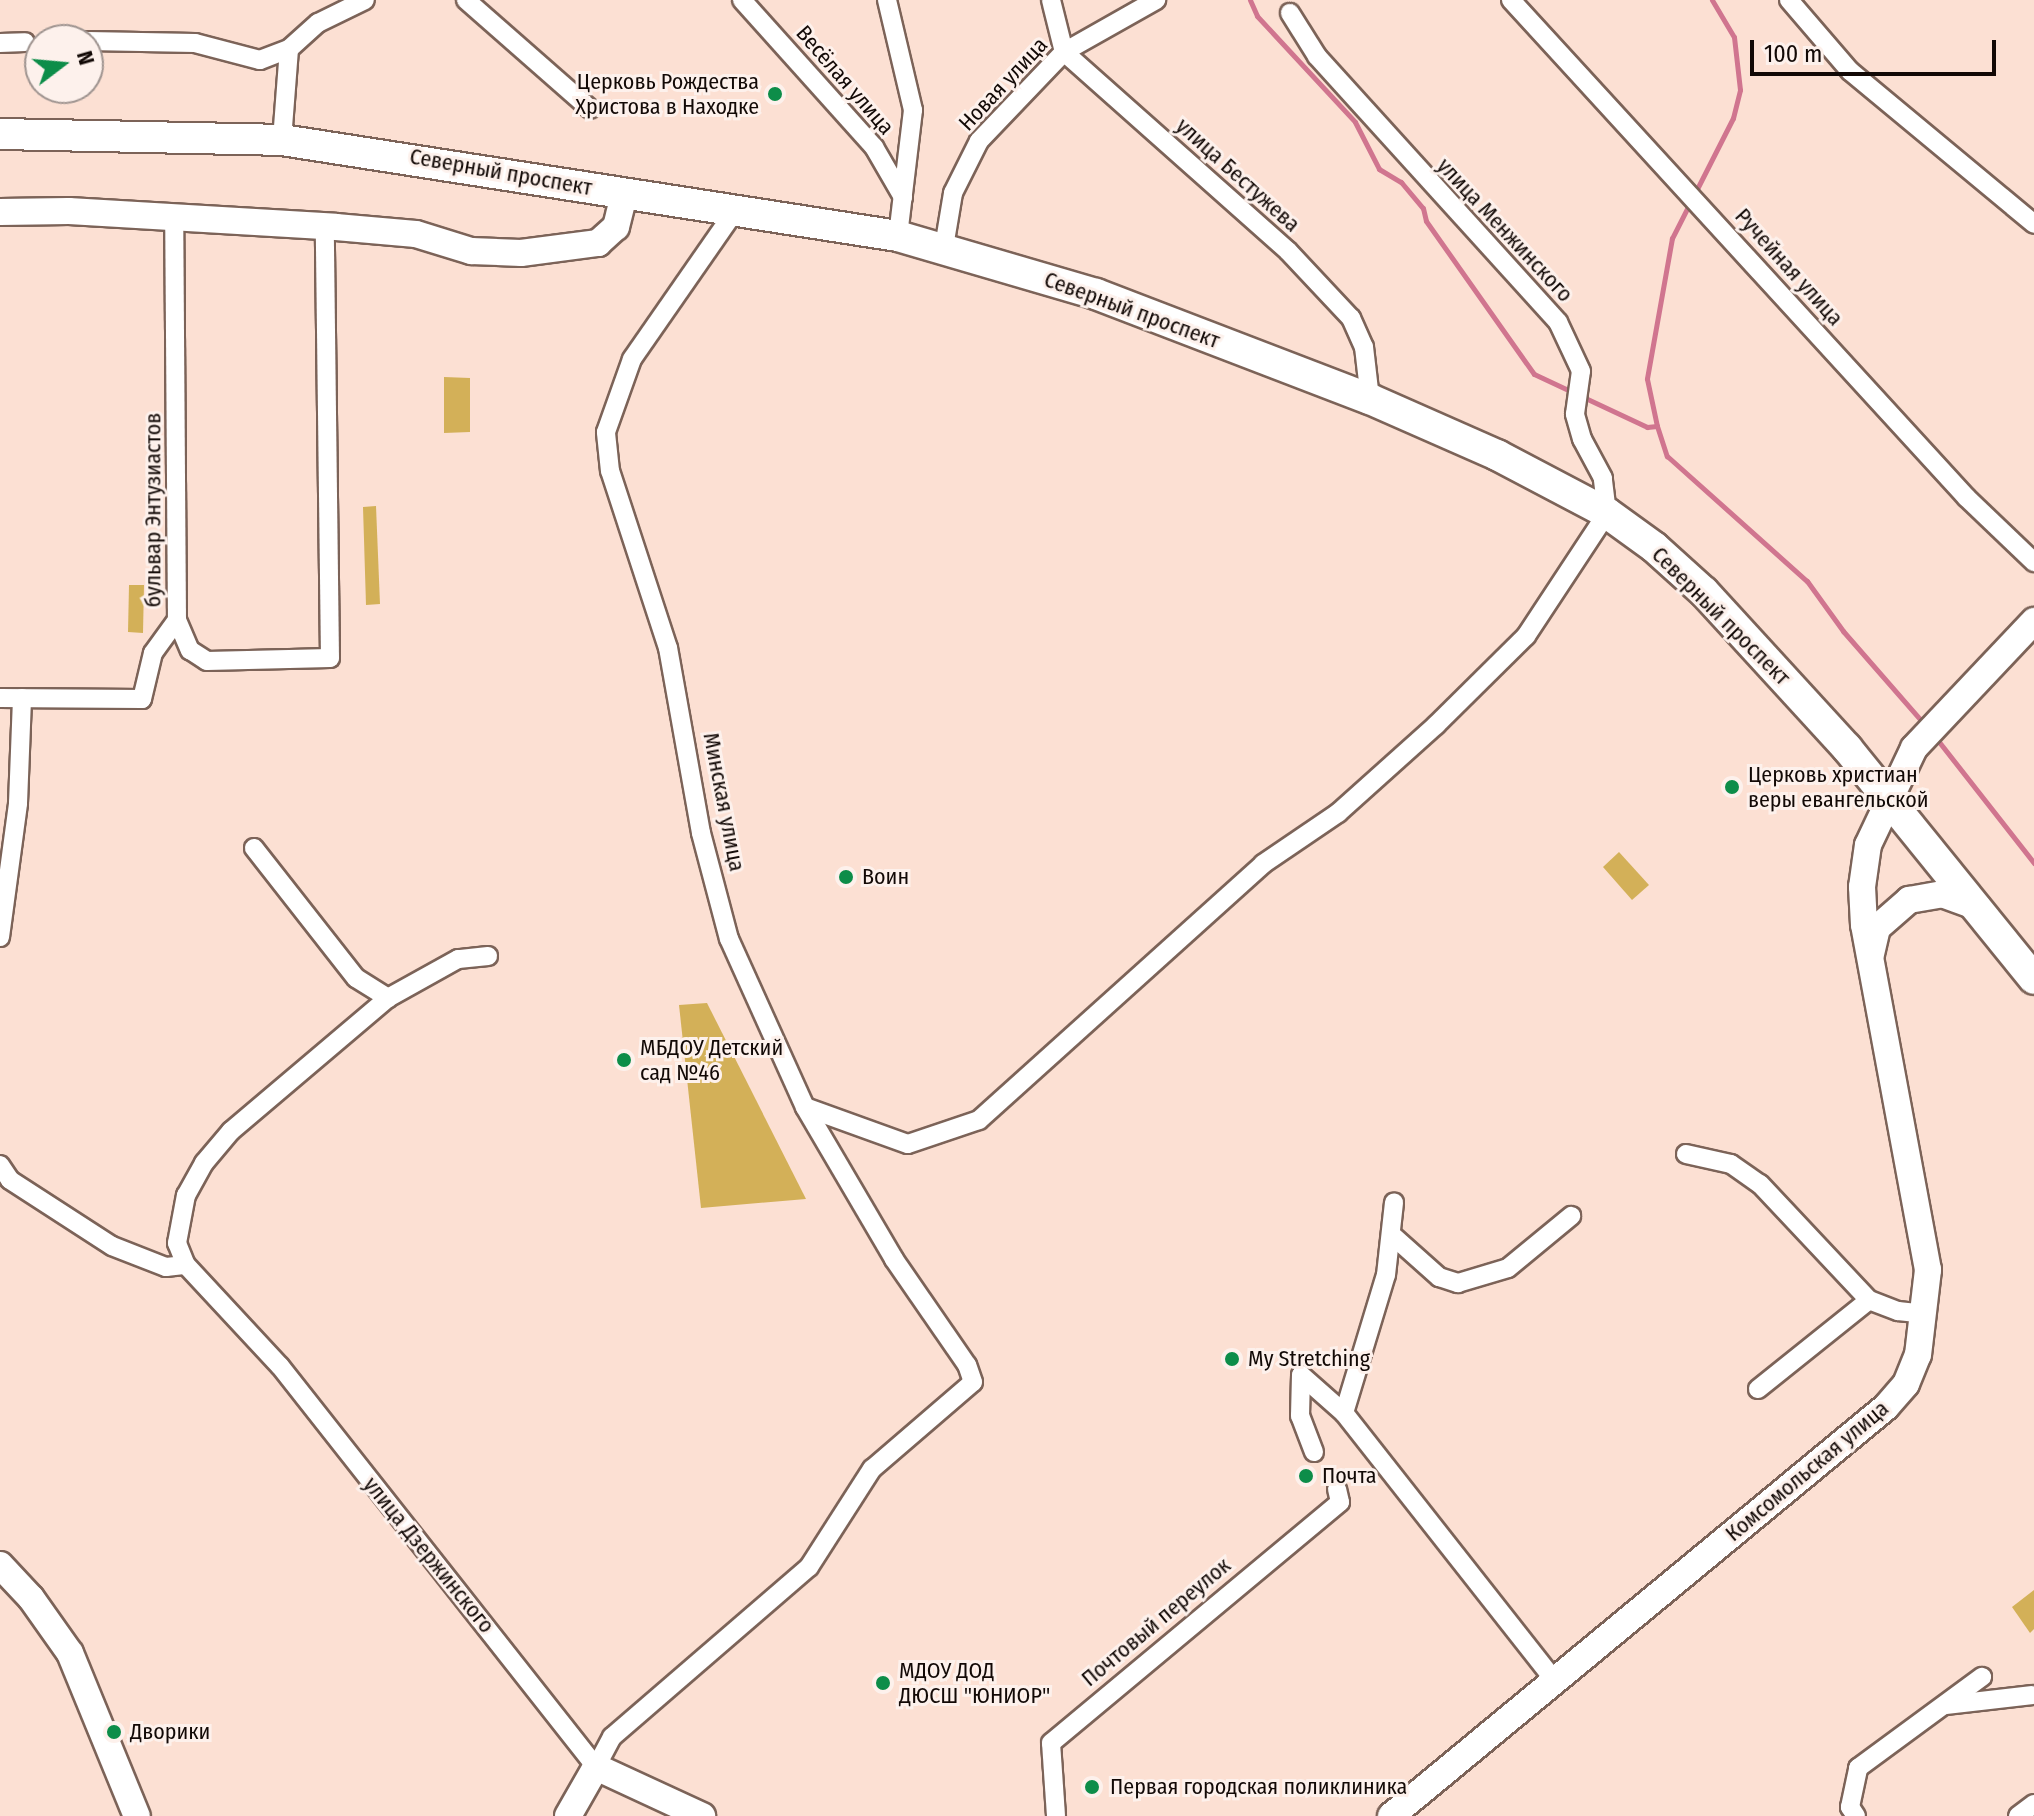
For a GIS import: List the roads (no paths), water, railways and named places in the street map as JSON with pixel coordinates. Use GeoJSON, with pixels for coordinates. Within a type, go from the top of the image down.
{"type":"FeatureCollection","features":[{"type":"Feature","properties":{"kind":"main road","name":"Северный проспект"},"geometry":{"type":"LineString","coordinates":[[0,134],[282,140],[898,236],[1096,294],[1370,399],[1497,455],[1607,513],[1704,592],[1888,796],[2034,979]]}},
{"type":"Feature","properties":{"kind":"main road"},"geometry":{"type":"LineString","coordinates":[[0,212],[174,216],[325,226],[416,234],[471,251],[560,251],[610,236],[624,194]]}},
{"type":"Feature","properties":{"kind":"main road","name":"Комсомольская улица"},"geometry":{"type":"LineString","coordinates":[[1391,1816],[1886,1407],[1912,1370],[1926,1314],[1928,1270],[1870,958],[1862,887],[1868,845],[1888,796],[1914,748],[2034,621]]}},
{"type":"Feature","properties":{"kind":"main road"},"geometry":{"type":"LineString","coordinates":[[1870,958],[1877,928],[1909,900],[1942,894],[1978,907]]}},
{"type":"Feature","properties":{"kind":"main road"},"geometry":{"type":"LineString","coordinates":[[0,1565],[31,1598],[70,1653],[137,1816]]}},
{"type":"Feature","properties":{"kind":"main road"},"geometry":{"type":"LineString","coordinates":[[568,1816],[596,1767]]}},
{"type":"Feature","properties":{"kind":"main road","name":"улица Дзержинского"},"geometry":{"type":"LineString","coordinates":[[596,1767],[702,1816]]}},
{"type":"Feature","properties":{"kind":"street"},"geometry":{"type":"LineString","coordinates":[[104,41],[195,43],[260,60],[289,49],[318,23],[365,0]]}},
{"type":"Feature","properties":{"kind":"street"},"geometry":{"type":"LineString","coordinates":[[466,0],[590,109]]}},
{"type":"Feature","properties":{"kind":"street","name":"Весёлая улица"},"geometry":{"type":"LineString","coordinates":[[742,0],[874,147],[903,197]]}},
{"type":"Feature","properties":{"kind":"street"},"geometry":{"type":"LineString","coordinates":[[887,0],[913,110],[898,236]]}},
{"type":"Feature","properties":{"kind":"street"},"geometry":{"type":"LineString","coordinates":[[1051,0],[1064,52]]}},
{"type":"Feature","properties":{"kind":"street","name":"Новая улица"},"geometry":{"type":"LineString","coordinates":[[944,247],[964,166],[979,141],[1064,52],[1156,0]]}},
{"type":"Feature","properties":{"kind":"street","name":"Ручейная улица"},"geometry":{"type":"LineString","coordinates":[[1511,0],[1967,498],[2034,562]]}},
{"type":"Feature","properties":{"kind":"street"},"geometry":{"type":"LineString","coordinates":[[1789,0],[1850,71],[2034,224]]}},
{"type":"Feature","properties":{"kind":"street","name":"улица Менжинского"},"geometry":{"type":"LineString","coordinates":[[1290,13],[1317,56],[1558,322],[1581,371],[1578,394],[1582,439],[1603,478],[1607,513]]}},
{"type":"Feature","properties":{"kind":"street"},"geometry":{"type":"LineString","coordinates":[[0,43],[24,42]]}},
{"type":"Feature","properties":{"kind":"street"},"geometry":{"type":"LineString","coordinates":[[282,140],[289,49]]}},
{"type":"Feature","properties":{"kind":"street","name":"улица Бестужева"},"geometry":{"type":"LineString","coordinates":[[1064,52],[1288,251],[1351,318],[1364,347],[1370,399]]}},
{"type":"Feature","properties":{"kind":"street","name":"Минская улица"},"geometry":{"type":"LineString","coordinates":[[596,1767],[612,1737],[809,1567],[872,1469],[973,1382],[967,1365],[894,1259],[805,1107],[729,939],[701,833],[681,700],[606,450],[606,432],[632,359],[734,212]]}},
{"type":"Feature","properties":{"kind":"street","name":"бульвар Энтузиастов"},"geometry":{"type":"LineString","coordinates":[[0,698],[142,699],[153,653],[177,620],[174,216]]}},
{"type":"Feature","properties":{"kind":"street"},"geometry":{"type":"LineString","coordinates":[[177,620],[190,650],[207,661],[330,658],[325,226]]}},
{"type":"Feature","properties":{"kind":"street"},"geometry":{"type":"LineString","coordinates":[[805,1107],[908,1144],[979,1120],[1263,864],[1338,813],[1436,725],[1526,636],[1607,513]]}},
{"type":"Feature","properties":{"kind":"street"},"geometry":{"type":"LineString","coordinates":[[0,937],[18,803],[22,698]]}},
{"type":"Feature","properties":{"kind":"street"},"geometry":{"type":"LineString","coordinates":[[254,848],[356,978],[388,998]]}},
{"type":"Feature","properties":{"kind":"street"},"geometry":{"type":"LineString","coordinates":[[3,1173],[112,1246],[166,1267],[184,1262],[177,1243],[186,1195],[204,1163],[231,1131],[388,998],[458,959],[488,956]]}},
{"type":"Feature","properties":{"kind":"street"},"geometry":{"type":"LineString","coordinates":[[1686,1154],[1720,1159],[1760,1184],[1869,1300],[1926,1314]]}},
{"type":"Feature","properties":{"kind":"street"},"geometry":{"type":"LineString","coordinates":[[1344,1413],[1386,1275],[1393,1236],[1394,1202]]}},
{"type":"Feature","properties":{"kind":"street"},"geometry":{"type":"LineString","coordinates":[[1393,1236],[1439,1277],[1458,1283],[1508,1268],[1571,1216]]}},
{"type":"Feature","properties":{"kind":"street","name":"улица Дзержинского"},"geometry":{"type":"LineString","coordinates":[[184,1262],[280,1366],[596,1767]]}},
{"type":"Feature","properties":{"kind":"street"},"geometry":{"type":"LineString","coordinates":[[1758,1389],[1869,1300]]}},
{"type":"Feature","properties":{"kind":"street"},"geometry":{"type":"LineString","coordinates":[[1314,1452],[1300,1416],[1301,1375],[1344,1413],[1555,1681]]}},
{"type":"Feature","properties":{"kind":"street","name":"Почтовый переулок"},"geometry":{"type":"LineString","coordinates":[[1056,1816],[1051,1743],[1340,1502],[1337,1489]]}},
{"type":"Feature","properties":{"kind":"street"},"geometry":{"type":"LineString","coordinates":[[1856,1816],[1850,1807],[1858,1768],[1982,1677]]}},
{"type":"Feature","properties":{"kind":"street"},"geometry":{"type":"LineString","coordinates":[[1944,1706],[2032,1695]]}},
{"type":"Feature","properties":{"kind":"street"},"geometry":{"type":"LineString","coordinates":[[2018,1816],[2034,1804]]}},
{"type":"Feature","properties":{"kind":"waterway"},"geometry":{"type":"LineString","coordinates":[[1250,0],[1257,16],[1355,122],[1379,169],[1401,182],[1423,208],[1426,221],[1534,374],[1647,427],[1657,426]]}},
{"type":"Feature","properties":{"kind":"waterway"},"geometry":{"type":"LineString","coordinates":[[1712,0],[1734,37],[1740,90],[1733,118],[1672,238],[1647,379],[1657,426],[1667,456],[1807,581],[1843,631],[1924,724]]}},
{"type":"Feature","properties":{"kind":"waterway"},"geometry":{"type":"LineString","coordinates":[[1936,738],[2034,863]]}},
{"type":"Feature","properties":{"kind":"place","name":"Церковь Рождества Христова в Находке"},"geometry":{"type":"Point","coordinates":[775,94]}},
{"type":"Feature","properties":{"kind":"place","name":"Церковь христиан веры евангельской"},"geometry":{"type":"Point","coordinates":[1732,787]}},
{"type":"Feature","properties":{"kind":"place","name":"Воин"},"geometry":{"type":"Point","coordinates":[846,877]}},
{"type":"Feature","properties":{"kind":"place","name":"МБДОУ Детский сад №46"},"geometry":{"type":"Point","coordinates":[624,1060]}},
{"type":"Feature","properties":{"kind":"place","name":"My Stretching"},"geometry":{"type":"Point","coordinates":[1232,1359]}},
{"type":"Feature","properties":{"kind":"place","name":"Почта"},"geometry":{"type":"Point","coordinates":[1306,1476]}},
{"type":"Feature","properties":{"kind":"place","name":"МДОУ ДОД ДЮСШ \"ЮНИОР\""},"geometry":{"type":"Point","coordinates":[883,1683]}},
{"type":"Feature","properties":{"kind":"place","name":"Дворики"},"geometry":{"type":"Point","coordinates":[114,1732]}},
{"type":"Feature","properties":{"kind":"place","name":"Первая городская поликлиника"},"geometry":{"type":"Point","coordinates":[1092,1787]}}]}
